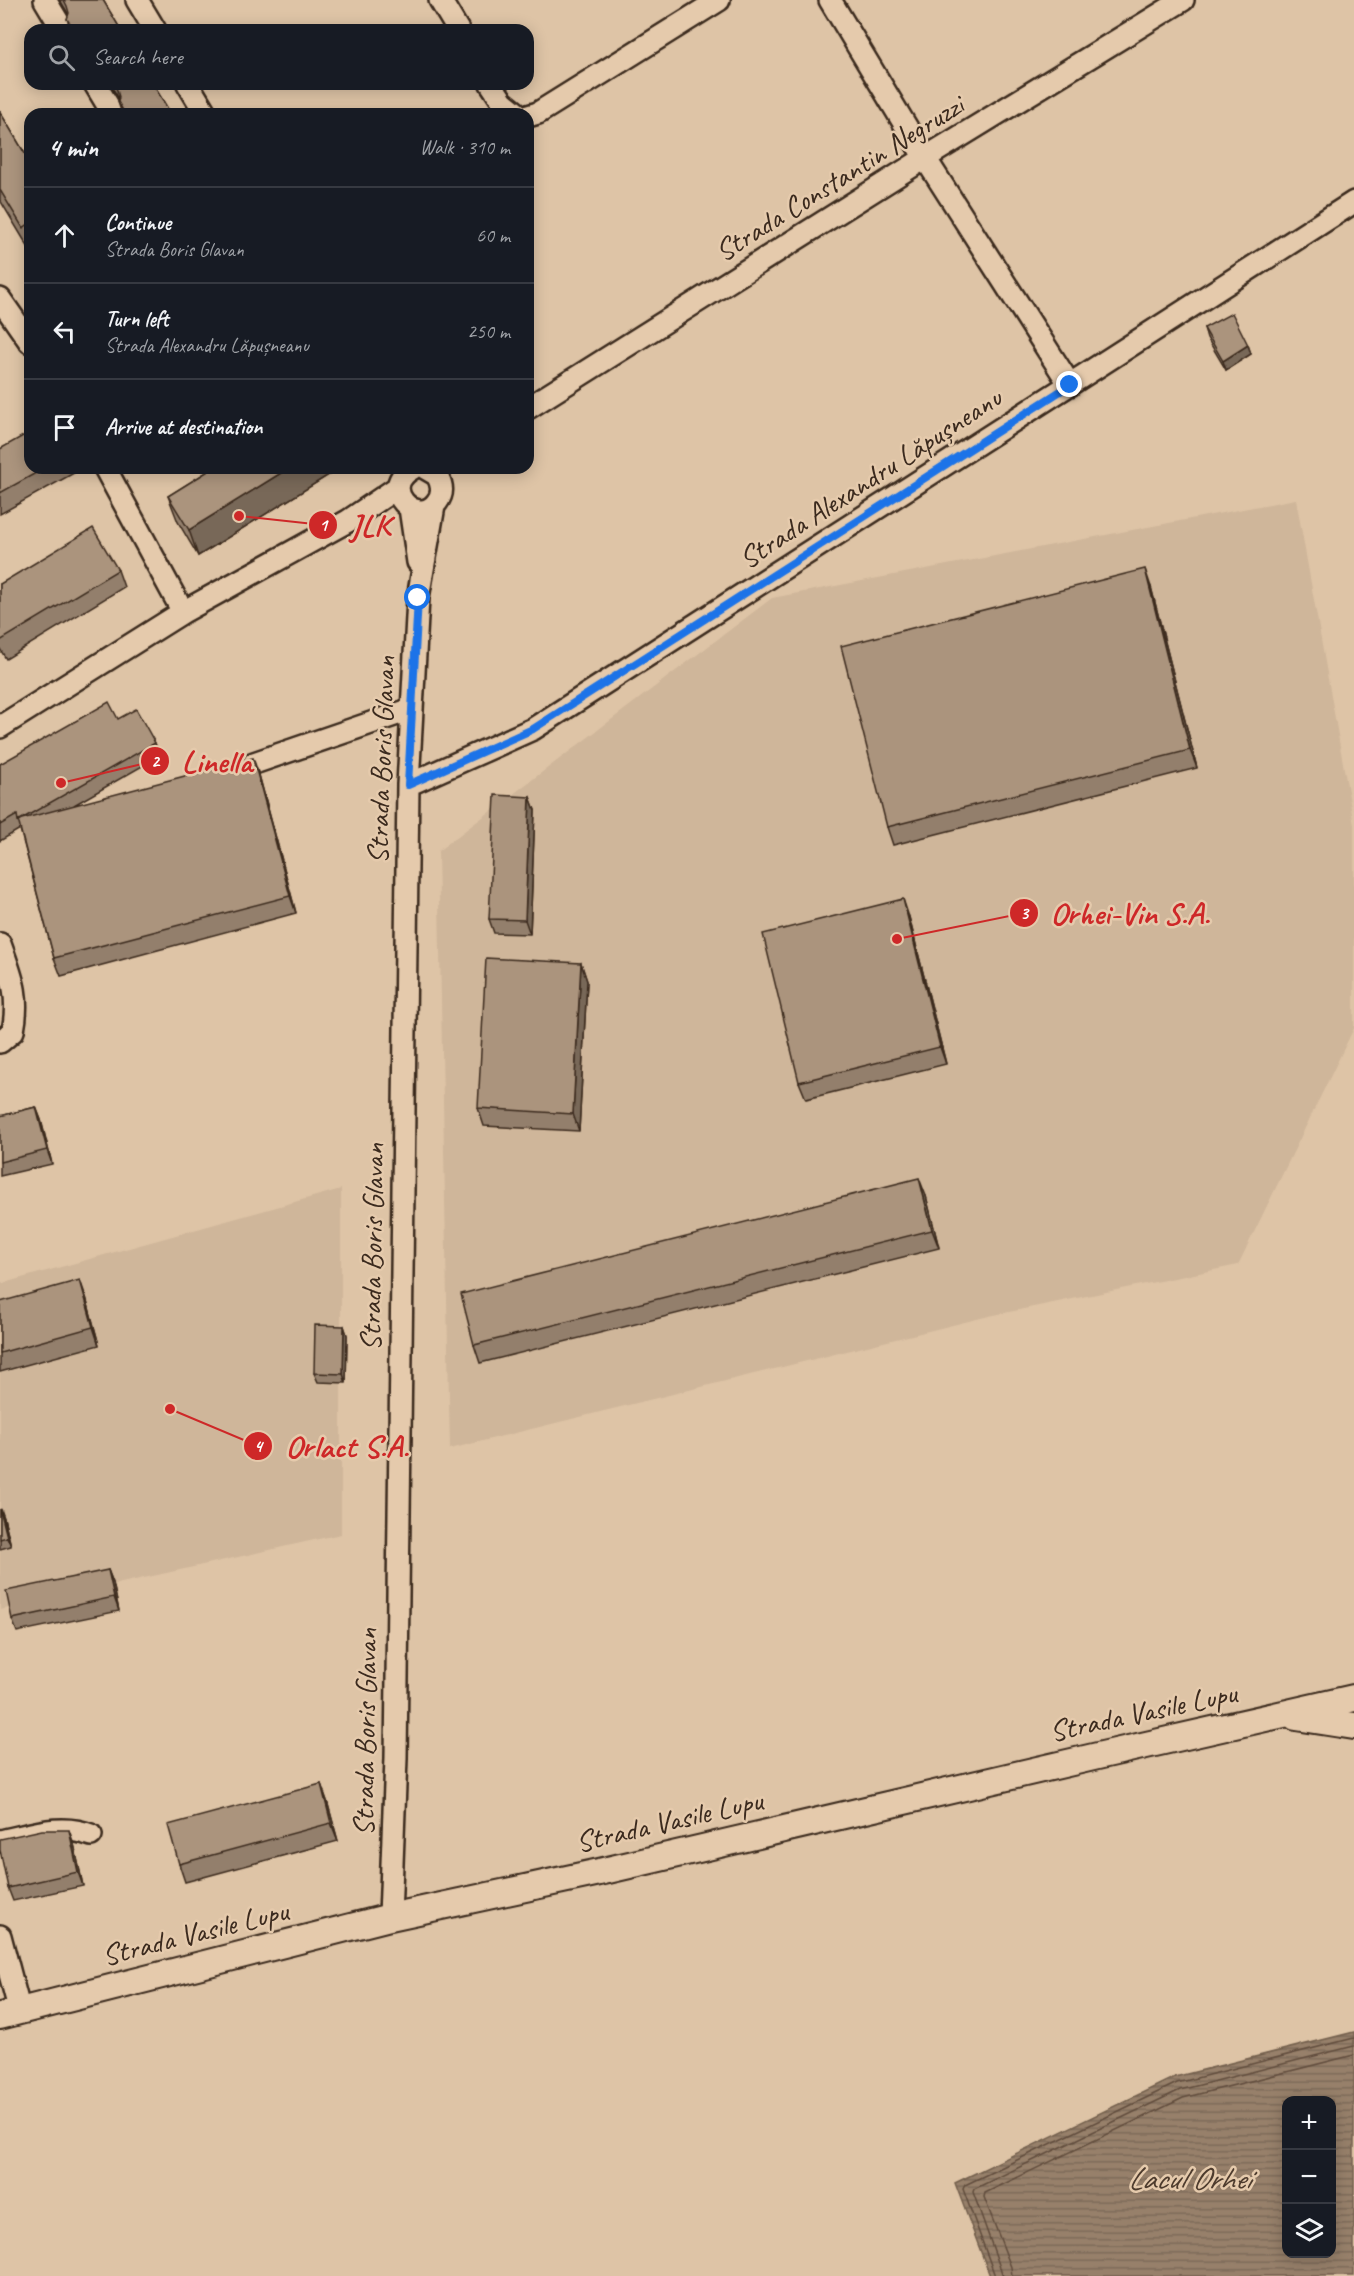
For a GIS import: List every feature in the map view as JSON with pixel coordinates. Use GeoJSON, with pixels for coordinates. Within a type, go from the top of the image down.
{"type":"FeatureCollection","features":[{"type":"Feature","properties":{"kind":"main road","name":"Strada Vasile Lupu"},"geometry":{"type":"LineString","coordinates":[[10,2014],[390,1917],[606,1870],[1354,1698]]}},
{"type":"Feature","properties":{"kind":"main road"},"geometry":{"type":"LineString","coordinates":[[1284,1715],[1354,1726]]}},
{"type":"Feature","properties":{"kind":"street"},"geometry":{"type":"LineString","coordinates":[[45,0],[59,24]]}},
{"type":"Feature","properties":{"kind":"street"},"geometry":{"type":"LineString","coordinates":[[137,0],[151,24]]}},
{"type":"Feature","properties":{"kind":"street"},"geometry":{"type":"LineString","coordinates":[[440,0],[454,24]]}},
{"type":"Feature","properties":{"kind":"street"},"geometry":{"type":"LineString","coordinates":[[830,0],[925,158],[1070,385]]}},
{"type":"Feature","properties":{"kind":"street","name":"Strada Constantin Negruzzi"},"geometry":{"type":"LineString","coordinates":[[534,404],[925,158],[1183,0]]}},
{"type":"Feature","properties":{"kind":"street"},"geometry":{"type":"LineString","coordinates":[[534,114],[710,2]]}},
{"type":"Feature","properties":{"kind":"street"},"geometry":{"type":"LineString","coordinates":[[99,90],[109,108]]}},
{"type":"Feature","properties":{"kind":"street"},"geometry":{"type":"LineString","coordinates":[[192,90],[202,108]]}},
{"type":"Feature","properties":{"kind":"street"},"geometry":{"type":"LineString","coordinates":[[495,90],[502,102],[510,108]]}},
{"type":"Feature","properties":{"kind":"street","name":"Strada Alexandru Lăpușneanu"},"geometry":{"type":"LineString","coordinates":[[408,785],[533,729],[1354,202]]}},
{"type":"Feature","properties":{"kind":"street"},"geometry":{"type":"LineString","coordinates":[[0,299],[24,333]]}},
{"type":"Feature","properties":{"kind":"street"},"geometry":{"type":"LineString","coordinates":[[108,474],[183,612]]}},
{"type":"Feature","properties":{"kind":"street"},"geometry":{"type":"LineString","coordinates":[[0,728],[183,612],[348,522],[418,478]]}},
{"type":"Feature","properties":{"kind":"street"},"geometry":{"type":"LineString","coordinates":[[418,478],[418,511],[434,506]]}},
{"type":"Feature","properties":{"kind":"street","name":"Strada Boris Glavan"},"geometry":{"type":"LineString","coordinates":[[390,1917],[396,1758],[408,785],[421,577],[418,478]]}},
{"type":"Feature","properties":{"kind":"street","name":"Strada Boris Glavan"},"geometry":{"type":"LineString","coordinates":[[418,478],[442,491],[440,499],[434,506],[421,577]]}},
{"type":"Feature","properties":{"kind":"street"},"geometry":{"type":"LineString","coordinates":[[254,763],[412,709]]}},
{"type":"Feature","properties":{"kind":"street"},"geometry":{"type":"LineString","coordinates":[[0,944],[14,984],[18,1009],[14,1031],[0,1042]]}},
{"type":"Feature","properties":{"kind":"street"},"geometry":{"type":"LineString","coordinates":[[0,1841],[60,1829],[77,1829],[91,1834]]}},
{"type":"Feature","properties":{"kind":"street"},"geometry":{"type":"LineString","coordinates":[[0,1936],[10,2014]]}},
{"type":"Feature","properties":{"kind":"shaded area"},"geometry":{"type":"Polygon","coordinates":[[[1296,499],[1354,825],[1354,1028],[1238,1265],[989,1316],[450,1449],[438,851],[772,598],[1296,499]]]}},
{"type":"Feature","properties":{"kind":"shaded area"},"geometry":{"type":"Polygon","coordinates":[[[341,1189],[341,1534],[0,1610],[0,1284],[341,1189]]]}},
{"type":"Feature","properties":{"kind":"water","name":"Lacul Orhei"},"geometry":{"type":"Polygon","coordinates":[[[1354,2032],[1354,2276],[990,2276],[955,2183],[1175,2077],[1354,2032]]]}},
{"type":"Feature","properties":{"kind":"building"},"geometry":{"type":"Polygon","coordinates":[[[64,0],[103,0],[117,24],[70,24],[67,19],[69,13],[64,0]]]}},
{"type":"Feature","properties":{"kind":"building"},"geometry":{"type":"Polygon","coordinates":[[[117,90],[157,90],[167,108],[122,108],[118,102],[117,90]]]}},
{"type":"Feature","properties":{"kind":"building"},"geometry":{"type":"Polygon","coordinates":[[[0,112],[24,152],[23,228],[0,190],[0,112]]]}},
{"type":"Feature","properties":{"kind":"building"},"geometry":{"type":"Polygon","coordinates":[[[1232,313],[1248,345],[1223,361],[1204,328],[1232,313]]]}},
{"type":"Feature","properties":{"kind":"building"},"geometry":{"type":"Polygon","coordinates":[[[24,435],[24,474],[34,474],[0,493],[0,449],[24,435]]]}},
{"type":"Feature","properties":{"kind":"building"},"geometry":{"type":"Polygon","coordinates":[[[203,474],[279,474],[189,530],[168,496],[203,474]]]}},
{"type":"Feature","properties":{"kind":"building"},"geometry":{"type":"Polygon","coordinates":[[[93,528],[118,570],[0,641],[0,584],[93,528]]]}},
{"type":"Feature","properties":{"kind":"building"},"geometry":{"type":"Polygon","coordinates":[[[1145,569],[1190,750],[887,827],[841,646],[1145,569]]]}},
{"type":"Feature","properties":{"kind":"building"},"geometry":{"type":"Polygon","coordinates":[[[109,702],[118,719],[136,709],[155,743],[18,821],[17,815],[0,825],[0,764],[109,702]]]}},
{"type":"Feature","properties":{"kind":"building"},"geometry":{"type":"Polygon","coordinates":[[[253,758],[290,896],[54,958],[18,820],[253,758]]]}},
{"type":"Feature","properties":{"kind":"building"},"geometry":{"type":"Polygon","coordinates":[[[495,795],[530,797],[525,920],[489,919],[495,795]]]}},
{"type":"Feature","properties":{"kind":"building"},"geometry":{"type":"Polygon","coordinates":[[[903,899],[940,1047],[799,1082],[763,934],[903,899]]]}},
{"type":"Feature","properties":{"kind":"building"},"geometry":{"type":"Polygon","coordinates":[[[486,958],[581,963],[573,1114],[478,1108],[486,958]]]}},
{"type":"Feature","properties":{"kind":"building"},"geometry":{"type":"Polygon","coordinates":[[[36,1107],[47,1150],[0,1162],[0,1116],[36,1107]]]}},
{"type":"Feature","properties":{"kind":"building"},"geometry":{"type":"Polygon","coordinates":[[[919,1178],[932,1230],[474,1345],[461,1294],[919,1178]]]}},
{"type":"Feature","properties":{"kind":"building"},"geometry":{"type":"Polygon","coordinates":[[[80,1280],[93,1327],[0,1353],[0,1302],[80,1280]]]}},
{"type":"Feature","properties":{"kind":"building"},"geometry":{"type":"Polygon","coordinates":[[[315,1325],[344,1326],[343,1374],[314,1373],[315,1325]]]}},
{"type":"Feature","properties":{"kind":"building"},"geometry":{"type":"Polygon","coordinates":[[[0,1509],[7,1537],[0,1539],[0,1509]]]}},
{"type":"Feature","properties":{"kind":"building"},"geometry":{"type":"Polygon","coordinates":[[[108,1570],[114,1597],[12,1619],[6,1591],[108,1570]]]}},
{"type":"Feature","properties":{"kind":"building"},"geometry":{"type":"Polygon","coordinates":[[[321,1784],[331,1823],[179,1864],[168,1825],[321,1784]]]}},
{"type":"Feature","properties":{"kind":"building"},"geometry":{"type":"Polygon","coordinates":[[[42,1830],[69,1830],[78,1872],[8,1888],[0,1839],[42,1830]]]}},
{"type":"Feature","properties":{"kind":"place","name":"JLK"},"geometry":{"type":"Point","coordinates":[239,516]}},
{"type":"Feature","properties":{"kind":"place","name":"Linella"},"geometry":{"type":"Point","coordinates":[61,783]}},
{"type":"Feature","properties":{"kind":"place","name":"Orhei-Vin S.A."},"geometry":{"type":"Point","coordinates":[897,939]}},
{"type":"Feature","properties":{"kind":"place","name":"Orlact S.A."},"geometry":{"type":"Point","coordinates":[170,1409]}},
{"type":"Feature","properties":{"kind":"route"},"geometry":{"type":"LineString","coordinates":[[418,598],[408,785],[533,729],[1070,385]]}}]}
